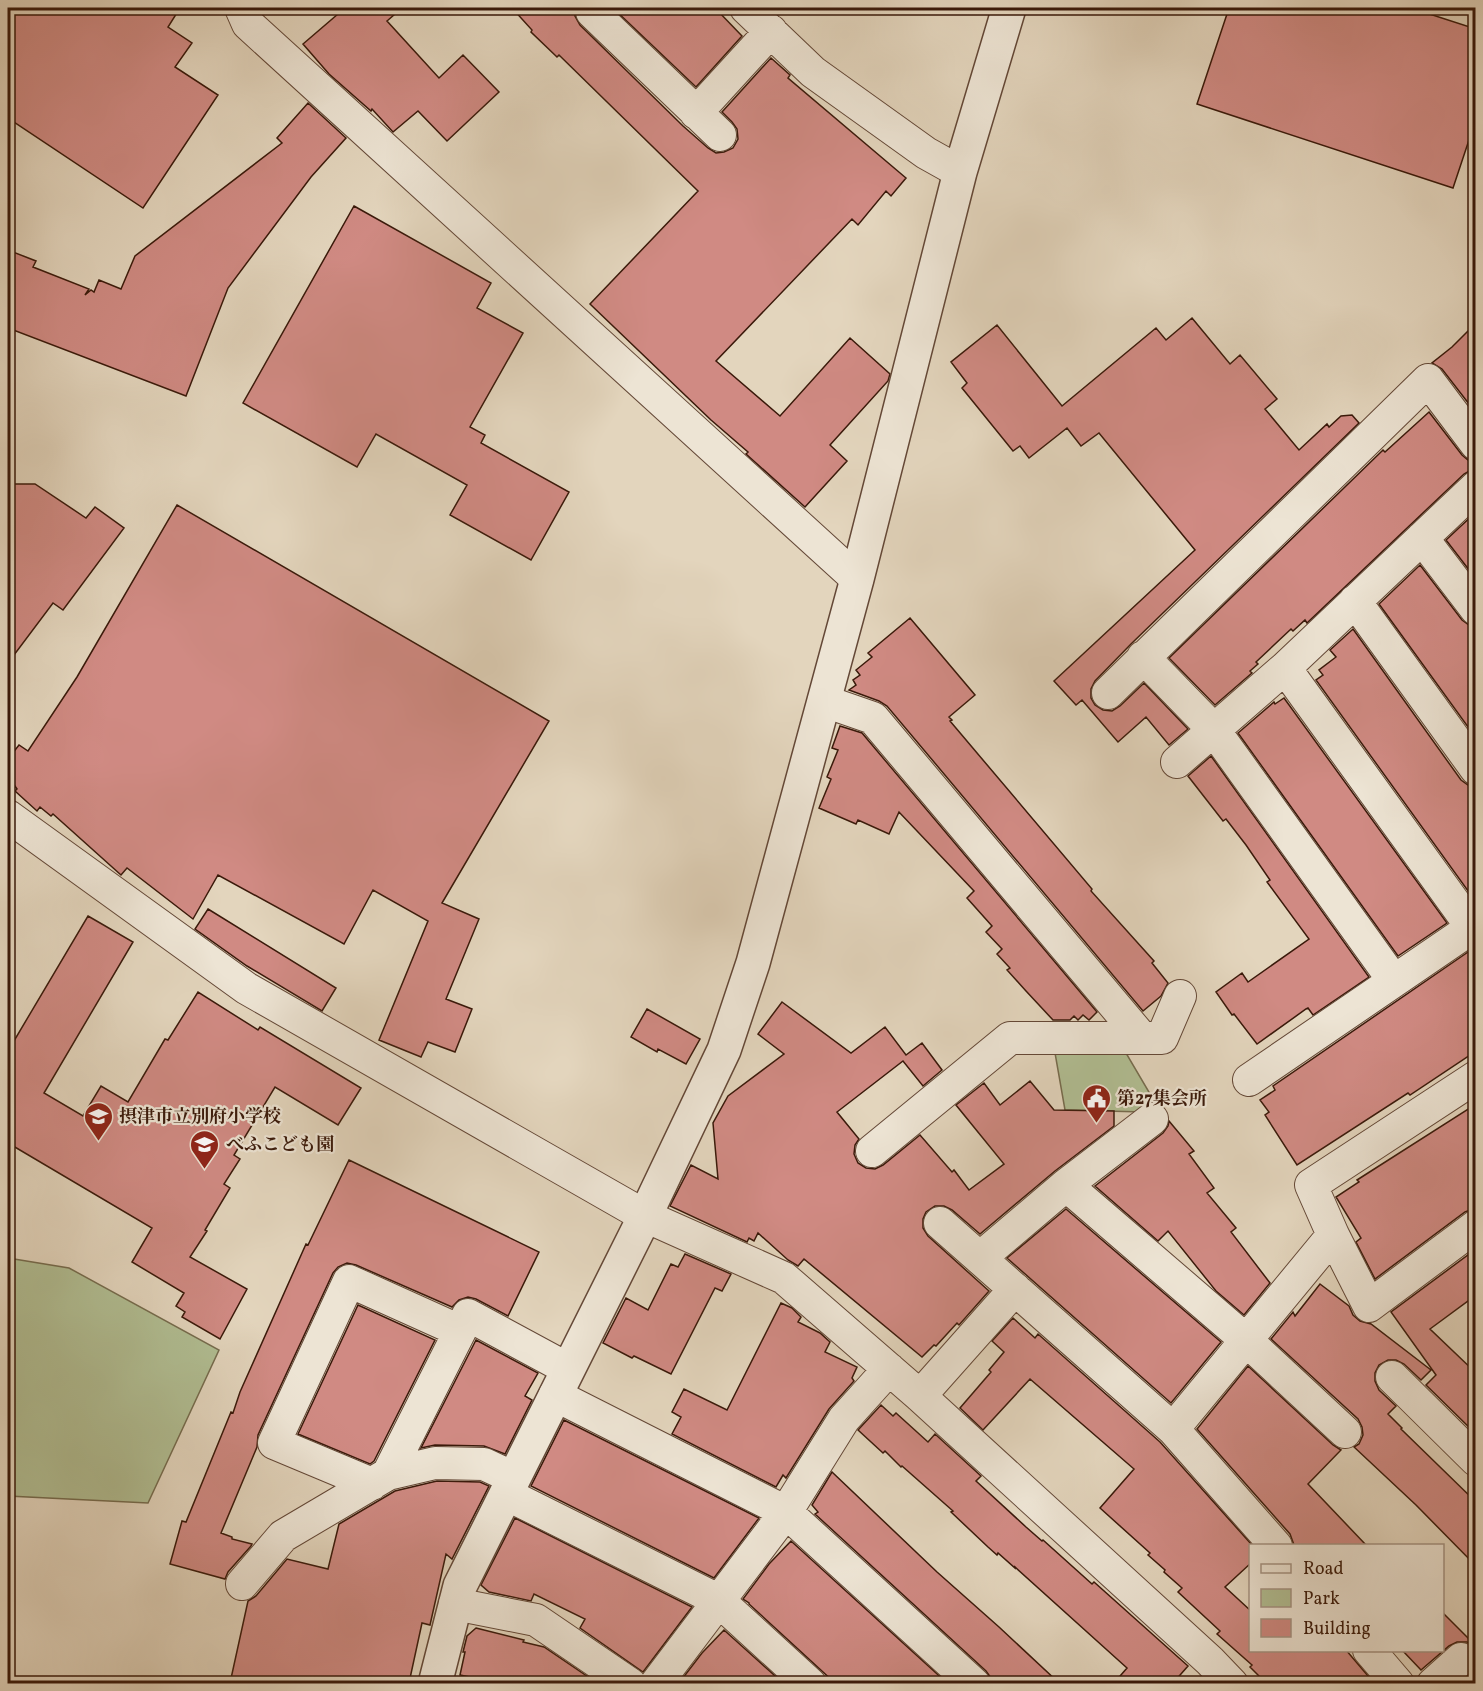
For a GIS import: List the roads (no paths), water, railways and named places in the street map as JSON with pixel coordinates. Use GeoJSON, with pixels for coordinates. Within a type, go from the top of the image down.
{"type":"FeatureCollection","features":[{"type":"Feature","properties":{"kind":"street"},"geometry":{"type":"LineString","coordinates":[[241,8],[248,24],[857,579]]}},
{"type":"Feature","properties":{"kind":"street"},"geometry":{"type":"LineString","coordinates":[[746,8],[813,72],[926,153],[960,172]]}},
{"type":"Feature","properties":{"kind":"street"},"geometry":{"type":"LineString","coordinates":[[435,1683],[460,1586],[645,1216],[724,1050],[753,963],[857,579],[960,172],[1009,8]]}},
{"type":"Feature","properties":{"kind":"street"},"geometry":{"type":"LineString","coordinates":[[587,17],[720,135]]}},
{"type":"Feature","properties":{"kind":"street"},"geometry":{"type":"LineString","coordinates":[[696,112],[771,31]]}},
{"type":"Feature","properties":{"kind":"street"},"geometry":{"type":"LineString","coordinates":[[1108,693],[1428,380],[1476,444]]}},
{"type":"Feature","properties":{"kind":"street"},"geometry":{"type":"LineString","coordinates":[[1177,762],[1286,668],[1476,487]]}},
{"type":"Feature","properties":{"kind":"street"},"geometry":{"type":"LineString","coordinates":[[1422,537],[1476,609]]}},
{"type":"Feature","properties":{"kind":"street"},"geometry":{"type":"LineString","coordinates":[[1355,601],[1476,770]]}},
{"type":"Feature","properties":{"kind":"street"},"geometry":{"type":"LineString","coordinates":[[1143,657],[1214,730],[1394,981]]}},
{"type":"Feature","properties":{"kind":"street"},"geometry":{"type":"LineString","coordinates":[[1249,1080],[1474,928],[1286,668]]}},
{"type":"Feature","properties":{"kind":"street"},"geometry":{"type":"LineString","coordinates":[[824,701],[873,718],[1142,1038]]}},
{"type":"Feature","properties":{"kind":"street"},"geometry":{"type":"LineString","coordinates":[[8,816],[246,988],[645,1216],[784,1278],[920,1396],[1232,1683]]}},
{"type":"Feature","properties":{"kind":"street"},"geometry":{"type":"LineString","coordinates":[[872,1151],[1010,1038],[1162,1038],[1180,996]]}},
{"type":"Feature","properties":{"kind":"street"},"geometry":{"type":"LineString","coordinates":[[1474,1082],[1311,1185],[1369,1306],[1476,1226]]}},
{"type":"Feature","properties":{"kind":"street"},"geometry":{"type":"LineString","coordinates":[[980,1258],[1066,1185],[1152,1119]]}},
{"type":"Feature","properties":{"kind":"street"},"geometry":{"type":"LineString","coordinates":[[1066,1185],[1246,1340],[1345,1432]]}},
{"type":"Feature","properties":{"kind":"street"},"geometry":{"type":"LineString","coordinates":[[940,1222],[1173,1429],[1275,1544]]}},
{"type":"Feature","properties":{"kind":"street"},"geometry":{"type":"LineString","coordinates":[[1173,1429],[1333,1235]]}},
{"type":"Feature","properties":{"kind":"street"},"geometry":{"type":"LineString","coordinates":[[380,1479],[274,1443],[349,1281],[460,1331]]}},
{"type":"Feature","properties":{"kind":"street"},"geometry":{"type":"LineString","coordinates":[[920,1396],[1015,1289]]}},
{"type":"Feature","properties":{"kind":"street"},"geometry":{"type":"LineString","coordinates":[[380,1479],[468,1315],[562,1382],[786,1512],[974,1683]]}},
{"type":"Feature","properties":{"kind":"street"},"geometry":{"type":"LineString","coordinates":[[656,1683],[786,1512],[844,1419],[889,1370]]}},
{"type":"Feature","properties":{"kind":"street"},"geometry":{"type":"LineString","coordinates":[[1392,1377],[1476,1460]]}},
{"type":"Feature","properties":{"kind":"street"},"geometry":{"type":"LineString","coordinates":[[242,1584],[283,1536],[380,1479],[435,1463],[484,1464],[510,1486],[718,1600],[810,1683]]}},
{"type":"Feature","properties":{"kind":"street"},"geometry":{"type":"LineString","coordinates":[[455,1604],[536,1620],[630,1683]]}},
{"type":"Feature","properties":{"kind":"street"},"geometry":{"type":"LineString","coordinates":[[1371,1652],[1398,1683]]}},
{"type":"Feature","properties":{"kind":"street"},"geometry":{"type":"LineString","coordinates":[[1433,1683],[1461,1659]]}},
{"type":"Feature","properties":{"kind":"place","name":"第27集会所"},"geometry":{"type":"Point","coordinates":[1096,1124]}},
{"type":"Feature","properties":{"kind":"place","name":"摂津市立別府小学校"},"geometry":{"type":"Point","coordinates":[98,1142]}},
{"type":"Feature","properties":{"kind":"place","name":"べふこども園"},"geometry":{"type":"Point","coordinates":[205,1170]}}]}
